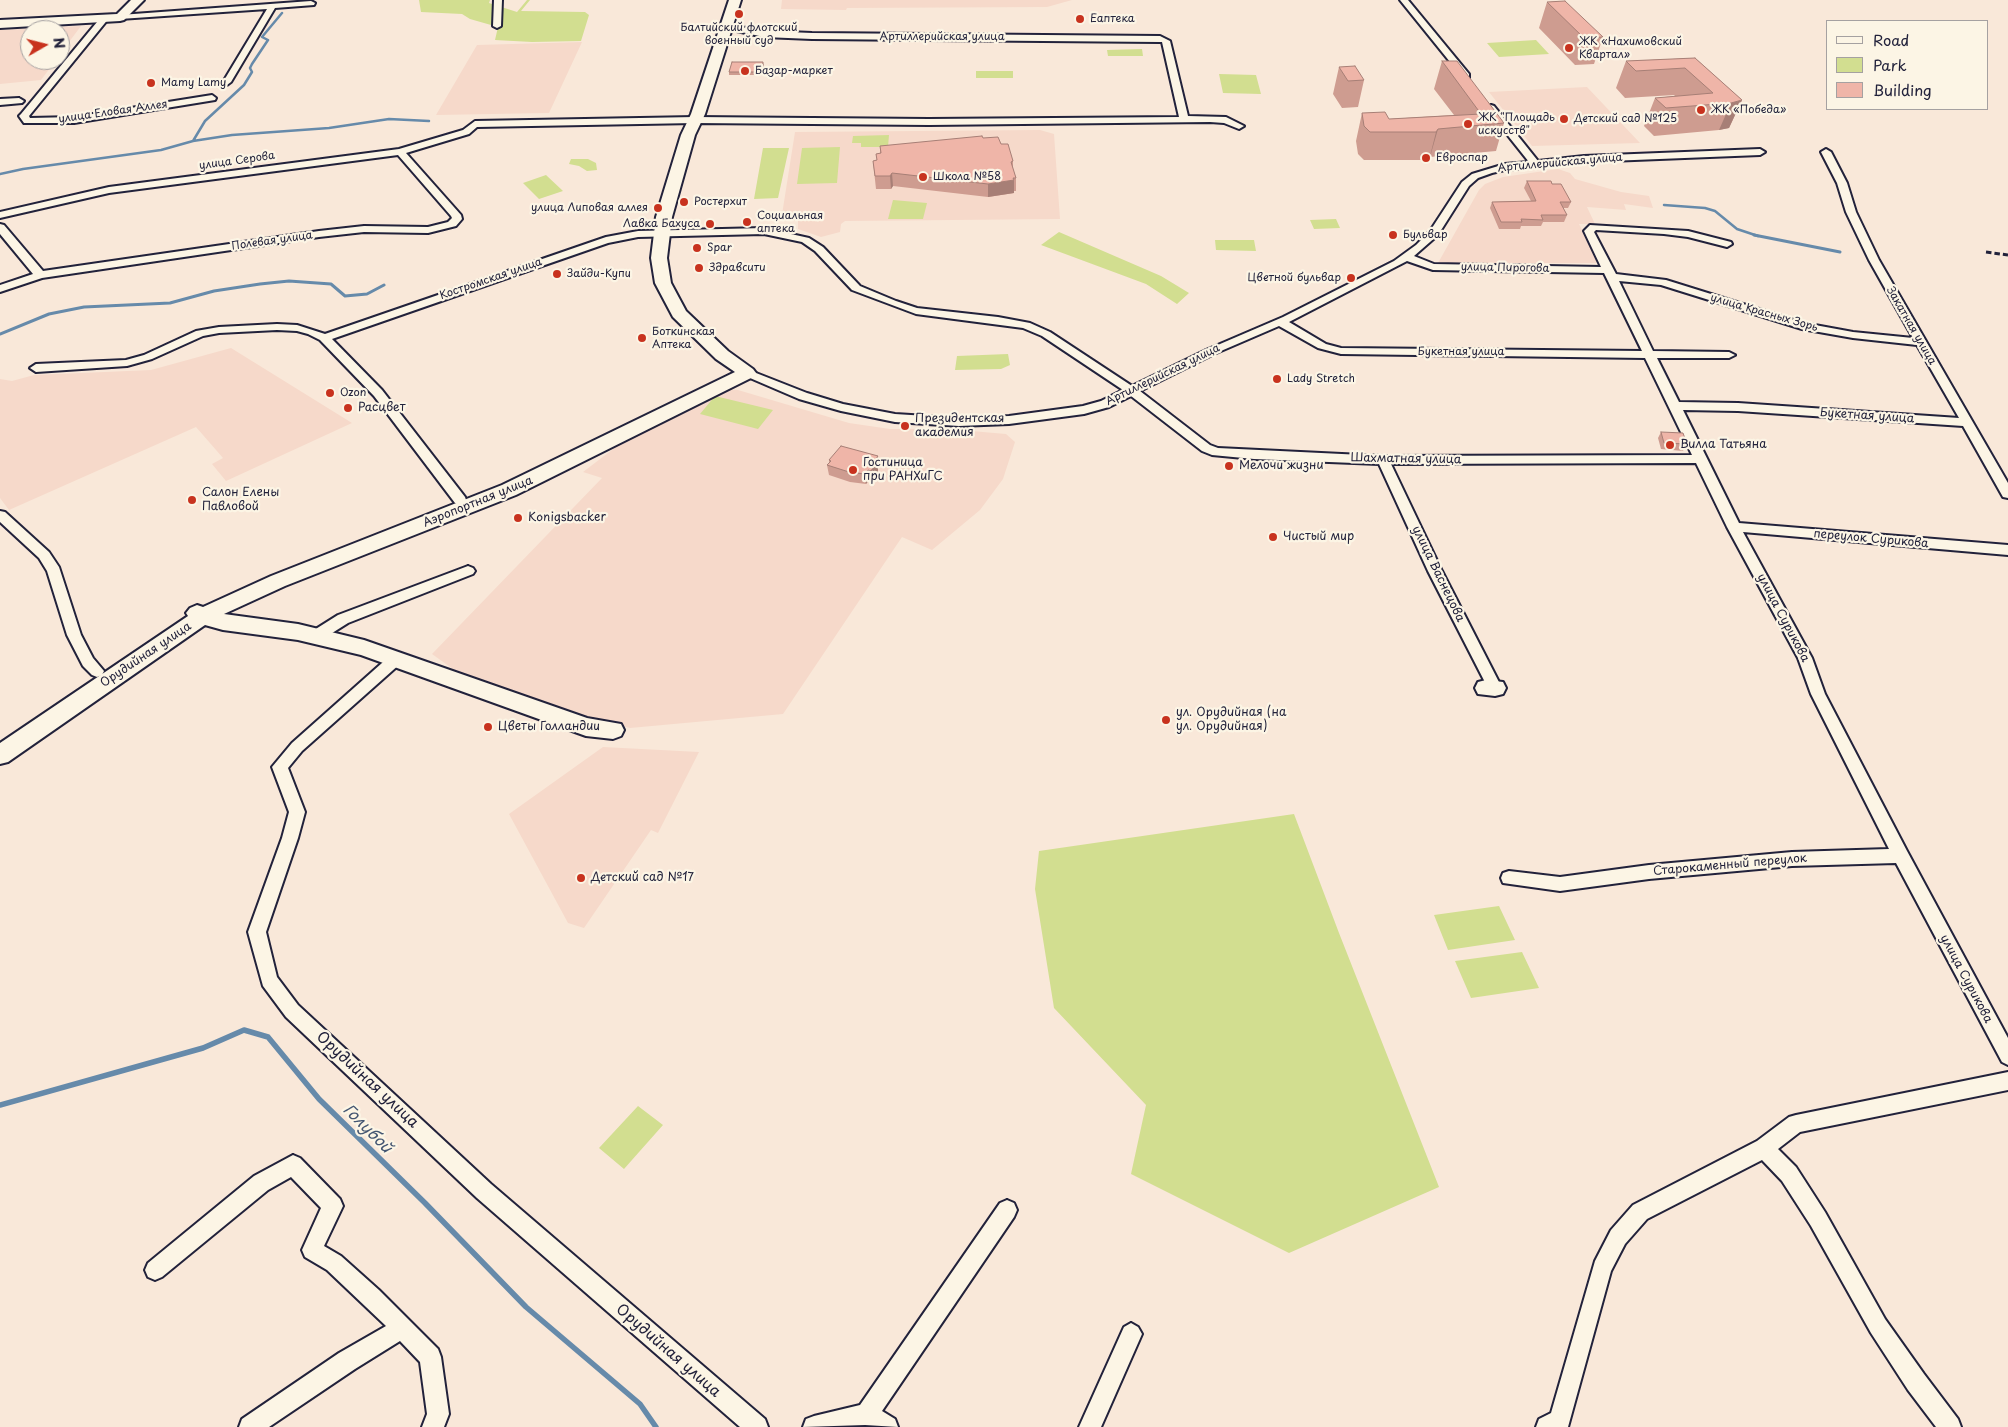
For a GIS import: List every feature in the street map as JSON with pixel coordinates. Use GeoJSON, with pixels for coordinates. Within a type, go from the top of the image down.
{"type":"FeatureCollection","features":[{"type":"Feature","properties":{"kind":"main road"},"geometry":{"type":"LineString","coordinates":[[0,24],[120,17],[138,0]]}},
{"type":"Feature","properties":{"kind":"main road","name":"Артиллерийская улица"},"geometry":{"type":"LineString","coordinates":[[735,0],[695,120],[688,135],[661,234],[660,266],[663,283],[679,313],[693,328],[743,370]]}},
{"type":"Feature","properties":{"kind":"main road","name":"Аэропортная улица"},"geometry":{"type":"LineString","coordinates":[[197,613],[275,572],[533,470],[743,370]]}},
{"type":"Feature","properties":{"kind":"main road","name":"Аэропортная улица"},"geometry":{"type":"LineString","coordinates":[[197,613],[509,490],[743,370]]}},
{"type":"Feature","properties":{"kind":"main road","name":"Орудийная улица"},"geometry":{"type":"LineString","coordinates":[[0,755],[197,613]]}},
{"type":"Feature","properties":{"kind":"main road","name":"Орудийная улица"},"geometry":{"type":"LineString","coordinates":[[0,737],[97,670],[197,613],[316,636],[396,659],[586,727],[613,730]]}},
{"type":"Feature","properties":{"kind":"street"},"geometry":{"type":"LineString","coordinates":[[497,26],[498,0]]}},
{"type":"Feature","properties":{"kind":"street"},"geometry":{"type":"LineString","coordinates":[[1404,0],[1471,82]]}},
{"type":"Feature","properties":{"kind":"street"},"geometry":{"type":"LineString","coordinates":[[120,17],[311,3]]}},
{"type":"Feature","properties":{"kind":"street"},"geometry":{"type":"LineString","coordinates":[[227,82],[272,7]]}},
{"type":"Feature","properties":{"kind":"street","name":"улица Еловая Аллея"},"geometry":{"type":"LineString","coordinates":[[105,18],[24,116],[27,120],[82,119],[212,98]]}},
{"type":"Feature","properties":{"kind":"street","name":"Артиллерийская улица"},"geometry":{"type":"LineString","coordinates":[[726,26],[764,34],[803,36],[1160,39],[1166,41],[1184,120]]}},
{"type":"Feature","properties":{"kind":"street"},"geometry":{"type":"LineString","coordinates":[[0,102],[19,101]]}},
{"type":"Feature","properties":{"kind":"street"},"geometry":{"type":"LineString","coordinates":[[1487,103],[1536,164]]}},
{"type":"Feature","properties":{"kind":"street"},"geometry":{"type":"LineString","coordinates":[[695,120],[1064,122],[1226,120],[1238,126]]}},
{"type":"Feature","properties":{"kind":"street","name":"улица Серова"},"geometry":{"type":"LineString","coordinates":[[0,215],[109,190],[400,152],[466,132],[475,124],[695,120]]}},
{"type":"Feature","properties":{"kind":"street","name":"Полевая улица"},"geometry":{"type":"LineString","coordinates":[[0,289],[40,275],[347,230],[417,231],[440,228],[452,224],[457,219],[456,214],[400,152]]}},
{"type":"Feature","properties":{"kind":"street","name":"Артиллерийская улица"},"geometry":{"type":"LineString","coordinates":[[743,370],[796,393],[841,407],[895,418],[935,421],[1009,420],[1054,416],[1105,404],[1210,352],[1280,322],[1374,276],[1406,257],[1434,233],[1465,184],[1475,176],[1505,167],[1584,159],[1760,152]]}},
{"type":"Feature","properties":{"kind":"street","name":"Закатная улица"},"geometry":{"type":"LineString","coordinates":[[1826,152],[1842,183],[1851,212],[1881,272],[2008,494]]}},
{"type":"Feature","properties":{"kind":"street"},"geometry":{"type":"LineString","coordinates":[[0,227],[40,275]]}},
{"type":"Feature","properties":{"kind":"street","name":"улица Сурикова"},"geometry":{"type":"LineString","coordinates":[[1727,244],[1688,234],[1664,231],[1594,227],[1589,231],[1700,459],[1805,658],[1818,694],[1900,856],[2008,1056]]}},
{"type":"Feature","properties":{"kind":"street"},"geometry":{"type":"LineString","coordinates":[[661,234],[764,231],[805,240],[819,248],[856,288],[916,311],[1026,325],[1057,341],[1132,392]]}},
{"type":"Feature","properties":{"kind":"street","name":"Костромская улица"},"geometry":{"type":"LineString","coordinates":[[324,338],[583,247],[625,236],[661,234]]}},
{"type":"Feature","properties":{"kind":"street"},"geometry":{"type":"LineString","coordinates":[[678,246],[680,234]]}},
{"type":"Feature","properties":{"kind":"street","name":"улица Пирогова"},"geometry":{"type":"LineString","coordinates":[[1406,257],[1433,267],[1609,273]]}},
{"type":"Feature","properties":{"kind":"street","name":"улица Красных Зорь"},"geometry":{"type":"LineString","coordinates":[[1609,273],[1662,282],[1802,326],[1853,335],[1920,342]]}},
{"type":"Feature","properties":{"kind":"street","name":"Букетная улица"},"geometry":{"type":"LineString","coordinates":[[1280,322],[1322,346],[1341,351],[1729,354]]}},
{"type":"Feature","properties":{"kind":"street"},"geometry":{"type":"LineString","coordinates":[[36,368],[127,363],[200,334],[219,330],[278,327],[297,328],[312,332],[324,338],[378,393],[460,500]]}},
{"type":"Feature","properties":{"kind":"street","name":"Шахматная улица"},"geometry":{"type":"LineString","coordinates":[[1132,392],[1193,439],[1216,452],[1383,460],[1700,459]]}},
{"type":"Feature","properties":{"kind":"street","name":"Букетная улица"},"geometry":{"type":"LineString","coordinates":[[1675,406],[1738,407],[1969,423]]}},
{"type":"Feature","properties":{"kind":"street","name":"улица Васнецова"},"geometry":{"type":"LineString","coordinates":[[1383,460],[1490,688]]}},
{"type":"Feature","properties":{"kind":"street"},"geometry":{"type":"LineString","coordinates":[[0,516],[44,555],[49,562],[54,570],[74,635],[88,662],[97,670]]}},
{"type":"Feature","properties":{"kind":"street","name":"переулок Сурикова"},"geometry":{"type":"LineString","coordinates":[[1734,526],[2008,550]]}},
{"type":"Feature","properties":{"kind":"street"},"geometry":{"type":"LineString","coordinates":[[316,636],[343,619],[468,571]]}},
{"type":"Feature","properties":{"kind":"street","name":"Орудийная улица"},"geometry":{"type":"LineString","coordinates":[[396,659],[296,747],[280,767],[297,812],[290,838],[257,932],[269,980],[292,1011],[484,1191],[757,1427]]}},
{"type":"Feature","properties":{"kind":"street","name":"Старокаменный переулок"},"geometry":{"type":"LineString","coordinates":[[1509,878],[1560,884],[1649,872],[1792,859],[1900,856]]}},
{"type":"Feature","properties":{"kind":"street"},"geometry":{"type":"LineString","coordinates":[[1557,1425],[1602,1268],[1618,1237],[1640,1212],[1764,1148],[1796,1124],[2008,1081]]}},
{"type":"Feature","properties":{"kind":"street"},"geometry":{"type":"LineString","coordinates":[[1764,1148],[1789,1174],[1818,1219],[1878,1326],[1916,1382],[1950,1427]]}},
{"type":"Feature","properties":{"kind":"street"},"geometry":{"type":"LineString","coordinates":[[155,1270],[261,1183],[293,1165],[333,1206],[312,1250],[334,1263],[372,1297],[430,1357],[438,1414],[433,1427]]}},
{"type":"Feature","properties":{"kind":"street"},"geometry":{"type":"LineString","coordinates":[[814,1427],[867,1414],[1008,1210]]}},
{"type":"Feature","properties":{"kind":"street"},"geometry":{"type":"LineString","coordinates":[[250,1427],[347,1362],[401,1329]]}},
{"type":"Feature","properties":{"kind":"street"},"geometry":{"type":"LineString","coordinates":[[1090,1427],[1130,1334]]}},
{"type":"Feature","properties":{"kind":"street"},"geometry":{"type":"LineString","coordinates":[[867,1414],[887,1427]]}},
{"type":"Feature","properties":{"kind":"shaded area"},"geometry":{"type":"Polygon","coordinates":[[[782,0],[1072,0],[1047,7],[847,8],[846,10],[781,9],[782,0]]]}},
{"type":"Feature","properties":{"kind":"shaded area"},"geometry":{"type":"Polygon","coordinates":[[[81,26],[70,41],[70,27],[81,26]]]}},
{"type":"Feature","properties":{"kind":"shaded area"},"geometry":{"type":"Polygon","coordinates":[[[20,29],[20,70],[48,70],[41,80],[0,84],[0,30],[20,29]]]}},
{"type":"Feature","properties":{"kind":"shaded area"},"geometry":{"type":"Polygon","coordinates":[[[582,42],[549,113],[436,115],[477,45],[582,42]]]}},
{"type":"Feature","properties":{"kind":"shaded area","name":"Детский сад №125"},"geometry":{"type":"Polygon","coordinates":[[[1587,87],[1640,143],[1532,146],[1489,92],[1587,87]]]}},
{"type":"Feature","properties":{"kind":"shaded area","name":"Школа №58"},"geometry":{"type":"Polygon","coordinates":[[[1040,130],[1054,134],[1060,219],[845,221],[841,224],[840,232],[821,237],[798,229],[798,221],[781,221],[795,132],[1040,130]]]}},
{"type":"Feature","properties":{"kind":"shaded area"},"geometry":{"type":"Polygon","coordinates":[[[1558,169],[1570,173],[1575,179],[1621,192],[1649,196],[1653,208],[1624,204],[1626,210],[1587,207],[1595,224],[1579,224],[1597,259],[1596,263],[1438,263],[1479,190],[1485,184],[1503,177],[1558,169]]]}},
{"type":"Feature","properties":{"kind":"shaded area"},"geometry":{"type":"Polygon","coordinates":[[[231,348],[352,423],[226,481],[212,464],[223,458],[196,427],[9,510],[0,498],[0,379],[12,381],[34,375],[151,370],[231,348]]]}},
{"type":"Feature","properties":{"kind":"shaded area"},"geometry":{"type":"Polygon","coordinates":[[[725,389],[738,390],[849,423],[890,429],[948,429],[1006,434],[1015,442],[1003,479],[980,510],[932,550],[902,537],[783,714],[630,728],[524,699],[460,674],[432,654],[602,478],[583,472],[629,437],[725,389]]]}},
{"type":"Feature","properties":{"kind":"shaded area","name":"Детский сад №17"},"geometry":{"type":"Polygon","coordinates":[[[603,747],[699,752],[658,833],[651,830],[584,928],[568,923],[509,814],[603,747]]]}},
{"type":"Feature","properties":{"kind":"green space"},"geometry":{"type":"Polygon","coordinates":[[[419,0],[490,0],[489,3],[517,12],[527,0],[530,0],[521,11],[585,12],[589,15],[581,41],[532,42],[495,40],[498,27],[470,19],[462,14],[421,12],[419,0]]]}},
{"type":"Feature","properties":{"kind":"green space"},"geometry":{"type":"Polygon","coordinates":[[[1536,40],[1549,54],[1499,57],[1487,43],[1536,40]]]}},
{"type":"Feature","properties":{"kind":"green space"},"geometry":{"type":"Polygon","coordinates":[[[1142,49],[1143,56],[1108,56],[1107,50],[1142,49]]]}},
{"type":"Feature","properties":{"kind":"green space"},"geometry":{"type":"Polygon","coordinates":[[[976,71],[1013,71],[1013,78],[976,78],[976,71]]]}},
{"type":"Feature","properties":{"kind":"green space"},"geometry":{"type":"Polygon","coordinates":[[[1219,74],[1256,75],[1261,94],[1223,93],[1219,74]]]}},
{"type":"Feature","properties":{"kind":"green space"},"geometry":{"type":"Polygon","coordinates":[[[889,135],[888,147],[861,147],[861,143],[852,143],[853,136],[889,135]]]}},
{"type":"Feature","properties":{"kind":"green space"},"geometry":{"type":"Polygon","coordinates":[[[840,147],[837,183],[797,184],[802,148],[840,147]]]}},
{"type":"Feature","properties":{"kind":"green space"},"geometry":{"type":"Polygon","coordinates":[[[763,148],[789,148],[778,198],[754,199],[763,148]]]}},
{"type":"Feature","properties":{"kind":"green space"},"geometry":{"type":"Polygon","coordinates":[[[571,159],[588,159],[596,163],[597,170],[587,171],[579,166],[569,164],[571,159]]]}},
{"type":"Feature","properties":{"kind":"green space"},"geometry":{"type":"Polygon","coordinates":[[[546,175],[563,191],[539,199],[523,183],[546,175]]]}},
{"type":"Feature","properties":{"kind":"green space"},"geometry":{"type":"Polygon","coordinates":[[[893,200],[927,203],[923,219],[888,219],[893,200]]]}},
{"type":"Feature","properties":{"kind":"green space"},"geometry":{"type":"Polygon","coordinates":[[[1336,219],[1340,228],[1314,229],[1310,220],[1336,219]]]}},
{"type":"Feature","properties":{"kind":"green space"},"geometry":{"type":"Polygon","coordinates":[[[1059,232],[1161,276],[1189,293],[1177,304],[1146,284],[1041,245],[1059,232]]]}},
{"type":"Feature","properties":{"kind":"green space"},"geometry":{"type":"Polygon","coordinates":[[[1215,240],[1254,240],[1256,251],[1216,250],[1215,240]]]}},
{"type":"Feature","properties":{"kind":"green space"},"geometry":{"type":"Polygon","coordinates":[[[1008,354],[1010,365],[1001,369],[955,370],[957,356],[1008,354]]]}},
{"type":"Feature","properties":{"kind":"green space"},"geometry":{"type":"Polygon","coordinates":[[[715,396],[773,410],[758,429],[700,414],[715,396]]]}},
{"type":"Feature","properties":{"kind":"green space"},"geometry":{"type":"Polygon","coordinates":[[[1294,814],[1439,1187],[1289,1253],[1131,1174],[1146,1105],[1054,1008],[1035,889],[1039,851],[1294,814]]]}},
{"type":"Feature","properties":{"kind":"green space"},"geometry":{"type":"Polygon","coordinates":[[[1499,906],[1515,940],[1448,950],[1434,915],[1499,906]]]}},
{"type":"Feature","properties":{"kind":"green space"},"geometry":{"type":"Polygon","coordinates":[[[1522,952],[1539,988],[1471,998],[1455,961],[1522,952]]]}},
{"type":"Feature","properties":{"kind":"green space"},"geometry":{"type":"Polygon","coordinates":[[[638,1106],[663,1125],[624,1169],[599,1148],[638,1106]]]}},
{"type":"Feature","properties":{"kind":"building"},"geometry":{"type":"Polygon","coordinates":[[[1565,1],[1603,37],[1584,38],[1547,2],[1565,1]]]}},
{"type":"Feature","properties":{"kind":"building"},"geometry":{"type":"Polygon","coordinates":[[[1695,58],[1742,100],[1731,103],[1666,108],[1655,98],[1713,93],[1685,68],[1636,71],[1626,61],[1695,58]]]}},
{"type":"Feature","properties":{"kind":"building"},"geometry":{"type":"Polygon","coordinates":[[[1442,61],[1457,61],[1504,123],[1438,129],[1436,132],[1370,132],[1364,126],[1362,113],[1385,112],[1389,119],[1481,114],[1442,61]]]}},
{"type":"Feature","properties":{"kind":"building","name":"Базар-маркет"},"geometry":{"type":"Polygon","coordinates":[[[732,62],[763,62],[761,72],[729,72],[732,62]]]}},
{"type":"Feature","properties":{"kind":"building"},"geometry":{"type":"Polygon","coordinates":[[[1355,66],[1364,80],[1348,81],[1339,67],[1355,66]]]}},
{"type":"Feature","properties":{"kind":"building"},"geometry":{"type":"Polygon","coordinates":[[[982,136],[983,138],[998,137],[1001,144],[1008,144],[1016,178],[1013,178],[1014,180],[988,184],[892,173],[890,176],[875,176],[873,161],[877,160],[876,154],[881,153],[880,146],[982,136]]]}},
{"type":"Feature","properties":{"kind":"building"},"geometry":{"type":"Polygon","coordinates":[[[1527,181],[1551,181],[1552,184],[1561,184],[1571,202],[1560,202],[1567,215],[1541,215],[1543,220],[1521,219],[1522,222],[1501,222],[1492,202],[1536,201],[1527,181]]]}},
{"type":"Feature","properties":{"kind":"building"},"geometry":{"type":"Polygon","coordinates":[[[1661,432],[1683,433],[1687,444],[1664,443],[1661,432]]]}},
{"type":"Feature","properties":{"kind":"building"},"geometry":{"type":"Polygon","coordinates":[[[841,446],[878,456],[871,471],[868,470],[865,474],[849,472],[827,465],[841,446]]]}},
{"type":"Feature","properties":{"kind":"waterway"},"geometry":{"type":"LineString","coordinates":[[193,141],[205,121],[244,85],[252,72],[250,68],[252,64],[268,40],[262,37],[282,13]]}},
{"type":"Feature","properties":{"kind":"waterway"},"geometry":{"type":"LineString","coordinates":[[193,141],[232,135],[329,128],[389,119],[429,121]]}},
{"type":"Feature","properties":{"kind":"waterway"},"geometry":{"type":"LineString","coordinates":[[0,174],[23,169],[161,150],[193,141]]}},
{"type":"Feature","properties":{"kind":"waterway"},"geometry":{"type":"LineString","coordinates":[[1664,205],[1705,208],[1715,211],[1737,229],[1756,235]]}},
{"type":"Feature","properties":{"kind":"waterway"},"geometry":{"type":"LineString","coordinates":[[1756,235],[1840,252]]}},
{"type":"Feature","properties":{"kind":"waterway"},"geometry":{"type":"LineString","coordinates":[[0,334],[49,314],[84,307],[170,303],[214,291],[260,284],[289,281],[331,284],[345,296],[367,294],[384,285]]}},
{"type":"Feature","properties":{"kind":"waterway","name":"Голубой"},"geometry":{"type":"LineString","coordinates":[[0,1105],[203,1048],[244,1030],[268,1037],[319,1099],[425,1203],[526,1307],[640,1404],[656,1427]]}},
{"type":"Feature","properties":{"kind":"railway"},"geometry":{"type":"LineString","coordinates":[[1986,252],[2008,255]]}},
{"type":"Feature","properties":{"kind":"place","name":"Балтийский флотский военный суд"},"geometry":{"type":"Point","coordinates":[739,14]}},
{"type":"Feature","properties":{"kind":"place","name":"Еаптека"},"geometry":{"type":"Point","coordinates":[1080,19]}},
{"type":"Feature","properties":{"kind":"place","name":"ЖК «Нахимовский Квартал»"},"geometry":{"type":"Point","coordinates":[1569,48]}},
{"type":"Feature","properties":{"kind":"place","name":"Базар-маркет"},"geometry":{"type":"Point","coordinates":[745,71]}},
{"type":"Feature","properties":{"kind":"place","name":"Mamy Lamy"},"geometry":{"type":"Point","coordinates":[151,83]}},
{"type":"Feature","properties":{"kind":"place","name":"ЖК «Победа»"},"geometry":{"type":"Point","coordinates":[1701,110]}},
{"type":"Feature","properties":{"kind":"place","name":"Детский сад №125"},"geometry":{"type":"Point","coordinates":[1564,119]}},
{"type":"Feature","properties":{"kind":"place","name":"ЖК \"Площадь искусств\""},"geometry":{"type":"Point","coordinates":[1468,124]}},
{"type":"Feature","properties":{"kind":"place","name":"Евроспар"},"geometry":{"type":"Point","coordinates":[1426,158]}},
{"type":"Feature","properties":{"kind":"place","name":"Школа №58"},"geometry":{"type":"Point","coordinates":[923,177]}},
{"type":"Feature","properties":{"kind":"place","name":"Ростерхит"},"geometry":{"type":"Point","coordinates":[684,202]}},
{"type":"Feature","properties":{"kind":"place","name":"улица Липовая аллея"},"geometry":{"type":"Point","coordinates":[658,208]}},
{"type":"Feature","properties":{"kind":"place","name":"Социальная аптека"},"geometry":{"type":"Point","coordinates":[747,222]}},
{"type":"Feature","properties":{"kind":"place","name":"Лавка Бахуса"},"geometry":{"type":"Point","coordinates":[710,224]}},
{"type":"Feature","properties":{"kind":"place","name":"Бульвар"},"geometry":{"type":"Point","coordinates":[1393,235]}},
{"type":"Feature","properties":{"kind":"place","name":"Spar"},"geometry":{"type":"Point","coordinates":[697,248]}},
{"type":"Feature","properties":{"kind":"place","name":"Здравсити"},"geometry":{"type":"Point","coordinates":[699,268]}},
{"type":"Feature","properties":{"kind":"place","name":"Зайди-Купи"},"geometry":{"type":"Point","coordinates":[557,274]}},
{"type":"Feature","properties":{"kind":"place","name":"Цветной бульвар"},"geometry":{"type":"Point","coordinates":[1351,278]}},
{"type":"Feature","properties":{"kind":"place","name":"Боткинская Аптека"},"geometry":{"type":"Point","coordinates":[642,338]}},
{"type":"Feature","properties":{"kind":"place","name":"Lady Stretch"},"geometry":{"type":"Point","coordinates":[1277,379]}},
{"type":"Feature","properties":{"kind":"place","name":"Ozon"},"geometry":{"type":"Point","coordinates":[330,393]}},
{"type":"Feature","properties":{"kind":"place","name":"Расцвет"},"geometry":{"type":"Point","coordinates":[348,408]}},
{"type":"Feature","properties":{"kind":"place","name":"Президентская академия"},"geometry":{"type":"Point","coordinates":[905,426]}},
{"type":"Feature","properties":{"kind":"place","name":"Вилла Татьяна"},"geometry":{"type":"Point","coordinates":[1670,445]}},
{"type":"Feature","properties":{"kind":"place","name":"Мелочи жизни"},"geometry":{"type":"Point","coordinates":[1229,466]}},
{"type":"Feature","properties":{"kind":"place","name":"Гостиница при РАНХиГС"},"geometry":{"type":"Point","coordinates":[853,470]}},
{"type":"Feature","properties":{"kind":"place","name":"Салон Елены Павловой"},"geometry":{"type":"Point","coordinates":[192,500]}},
{"type":"Feature","properties":{"kind":"place","name":"Konigsbacker"},"geometry":{"type":"Point","coordinates":[518,518]}},
{"type":"Feature","properties":{"kind":"place","name":"Чистый мир"},"geometry":{"type":"Point","coordinates":[1273,537]}},
{"type":"Feature","properties":{"kind":"place","name":"ул. Орудийная (на ул. Орудийная)"},"geometry":{"type":"Point","coordinates":[1166,720]}},
{"type":"Feature","properties":{"kind":"place","name":"Цветы Голландии"},"geometry":{"type":"Point","coordinates":[488,727]}},
{"type":"Feature","properties":{"kind":"place","name":"Детский сад №17"},"geometry":{"type":"Point","coordinates":[581,878]}}]}
